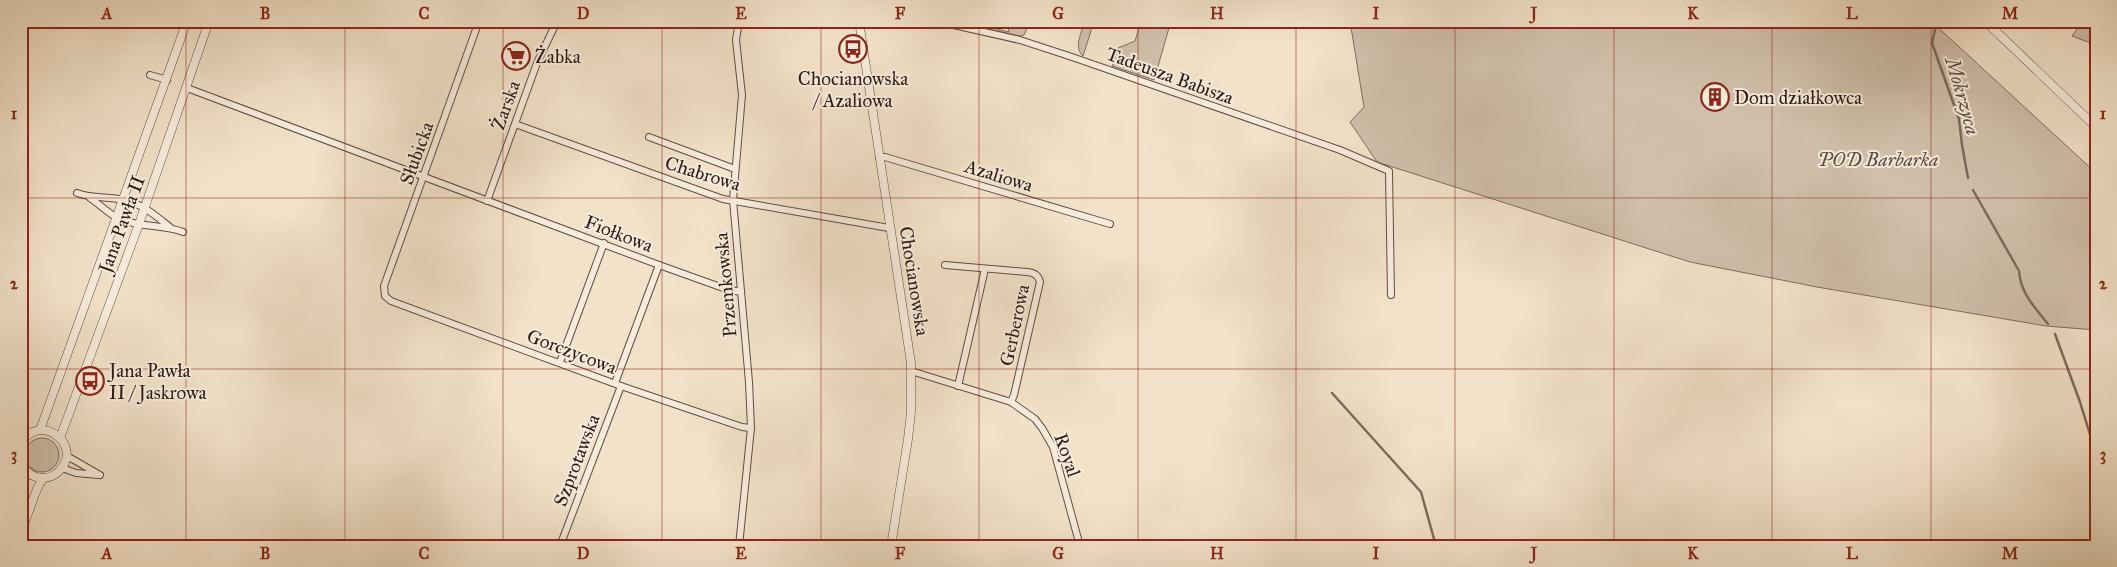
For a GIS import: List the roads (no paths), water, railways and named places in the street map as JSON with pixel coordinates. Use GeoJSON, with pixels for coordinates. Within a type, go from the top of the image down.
{"type":"FeatureCollection","features":[{"type":"Feature","properties":{"kind":"street","name":"Jana Pawła II"},"geometry":{"type":"LineString","coordinates":[[40,430],[187,21]]}},
{"type":"Feature","properties":{"kind":"street","name":"Jana Pawła II"},"geometry":{"type":"LineString","coordinates":[[60,438],[139,224],[210,21]]}},
{"type":"Feature","properties":{"kind":"street","name":"Słubicka"},"geometry":{"type":"LineString","coordinates":[[385,296],[384,286],[479,21]]}},
{"type":"Feature","properties":{"kind":"street","name":"Żarska"},"geometry":{"type":"LineString","coordinates":[[487,201],[537,64],[557,21]]}},
{"type":"Feature","properties":{"kind":"street","name":"Przemkowska"},"geometry":{"type":"LineString","coordinates":[[739,21],[736,40],[742,95],[733,200],[749,382],[751,428],[739,546]]}},
{"type":"Feature","properties":{"kind":"street","name":"Chocianowska"},"geometry":{"type":"LineString","coordinates":[[859,21],[889,228],[908,340],[911,371],[908,439],[890,546]]}},
{"type":"Feature","properties":{"kind":"street","name":"Tadeusza Babisza"},"geometry":{"type":"LineString","coordinates":[[936,21],[1020,40],[1072,57],[1340,150],[1389,171],[1391,295]]}},
{"type":"Feature","properties":{"kind":"street"},"geometry":{"type":"LineString","coordinates":[[1985,21],[2096,127]]}},
{"type":"Feature","properties":{"kind":"street"},"geometry":{"type":"LineString","coordinates":[[150,75],[167,80]]}},
{"type":"Feature","properties":{"kind":"street","name":"Fiołkowa"},"geometry":{"type":"LineString","coordinates":[[187,88],[659,265],[726,289],[741,292]]}},
{"type":"Feature","properties":{"kind":"street","name":"Chabrowa"},"geometry":{"type":"LineString","coordinates":[[515,124],[723,199],[889,228]]}},
{"type":"Feature","properties":{"kind":"street"},"geometry":{"type":"LineString","coordinates":[[649,137],[735,169]]}},
{"type":"Feature","properties":{"kind":"street","name":"Azaliowa"},"geometry":{"type":"LineString","coordinates":[[879,158],[885,157],[1110,224]]}},
{"type":"Feature","properties":{"kind":"street"},"geometry":{"type":"LineString","coordinates":[[77,193],[89,197],[123,200],[145,207],[171,228]]}},
{"type":"Feature","properties":{"kind":"street"},"geometry":{"type":"LineString","coordinates":[[89,197],[117,218],[183,232]]}},
{"type":"Feature","properties":{"kind":"street"},"geometry":{"type":"LineString","coordinates":[[560,362],[604,243]]}},
{"type":"Feature","properties":{"kind":"street","name":"Szprotawska"},"geometry":{"type":"LineString","coordinates":[[560,546],[659,265]]}},
{"type":"Feature","properties":{"kind":"street","name":"Gerberowa"},"geometry":{"type":"LineString","coordinates":[[945,265],[1034,273],[1040,282],[1011,402]]}},
{"type":"Feature","properties":{"kind":"street"},"geometry":{"type":"LineString","coordinates":[[958,386],[985,269]]}},
{"type":"Feature","properties":{"kind":"street","name":"Gorczycowa"},"geometry":{"type":"LineString","coordinates":[[385,296],[400,305],[618,384],[742,428],[751,428]]}},
{"type":"Feature","properties":{"kind":"street","name":"Royal"},"geometry":{"type":"LineString","coordinates":[[911,371],[1011,402],[1026,411],[1034,419],[1042,428],[1053,447],[1080,546]]}},
{"type":"Feature","properties":{"kind":"street"},"geometry":{"type":"LineString","coordinates":[[21,464],[32,476],[43,478],[52,476],[62,468],[66,456],[64,443],[54,433],[40,430],[34,432],[22,442]]}},
{"type":"Feature","properties":{"kind":"street"},"geometry":{"type":"LineString","coordinates":[[62,468],[76,473],[100,475],[66,456]]}},
{"type":"Feature","properties":{"kind":"street"},"geometry":{"type":"LineString","coordinates":[[21,492],[28,472]]}},
{"type":"Feature","properties":{"kind":"street"},"geometry":{"type":"LineString","coordinates":[[21,532],[43,478]]}},
{"type":"Feature","properties":{"kind":"waterway","name":"Mokrzyca"},"geometry":{"type":"LineString","coordinates":[[1937,21],[1932,43],[1959,119],[1968,178]]}},
{"type":"Feature","properties":{"kind":"waterway","name":"Mokrzyca"},"geometry":{"type":"LineString","coordinates":[[1973,190],[2019,271],[2025,293],[2048,324]]}},
{"type":"Feature","properties":{"kind":"waterway","name":"Mokrzyca"},"geometry":{"type":"LineString","coordinates":[[2055,334],[2080,402],[2096,454]]}},
{"type":"Feature","properties":{"kind":"waterway"},"geometry":{"type":"LineString","coordinates":[[1332,393],[1421,492],[1436,546]]}},
{"type":"Feature","properties":{"kind":"place","name":"Chocianowska / Azaliowa"},"geometry":{"type":"Point","coordinates":[853,49]}},
{"type":"Feature","properties":{"kind":"place","name":"Żabka"},"geometry":{"type":"Point","coordinates":[516,56]}},
{"type":"Feature","properties":{"kind":"place","name":"Dom działkowca"},"geometry":{"type":"Point","coordinates":[1715,97]}},
{"type":"Feature","properties":{"kind":"place","name":"Jana Pawła II / Jaskrowa"},"geometry":{"type":"Point","coordinates":[90,381]}},
{"type":"Feature","properties":{"kind":"park label","name":"POD Barbarka"},"geometry":{"type":"Point","coordinates":[1878,159]}}]}
